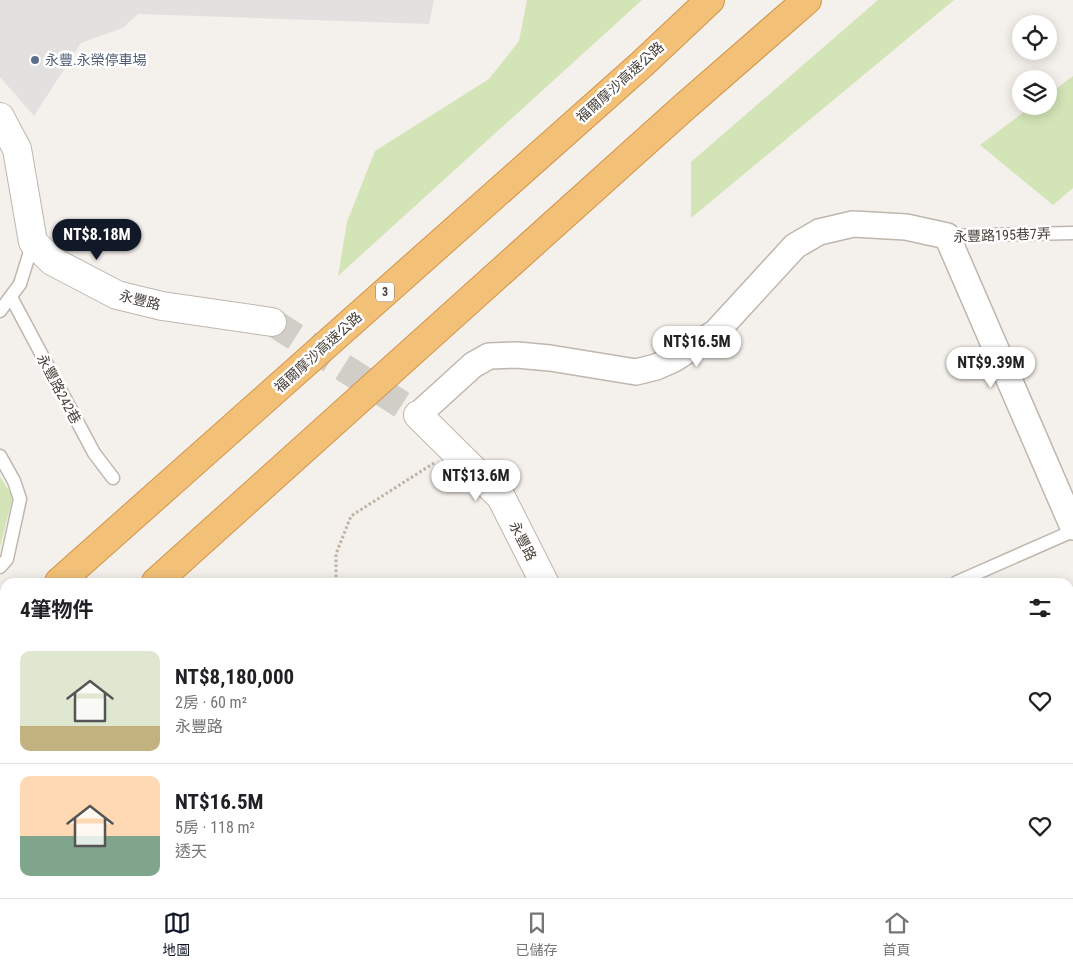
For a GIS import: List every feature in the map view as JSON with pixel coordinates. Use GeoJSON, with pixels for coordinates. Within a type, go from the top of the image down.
{"type":"FeatureCollection","features":[{"type":"Feature","properties":{"kind":"highway","name":"福爾摩沙高速公路"},"geometry":{"type":"LineString","coordinates":[[64,578],[642,64],[710,0]]}},
{"type":"Feature","properties":{"kind":"highway"},"geometry":{"type":"LineString","coordinates":[[160,578],[682,109],[807,0]]}},
{"type":"Feature","properties":{"kind":"street"},"geometry":{"type":"LineString","coordinates":[[0,117],[17,149],[33,242]]}},
{"type":"Feature","properties":{"kind":"street"},"geometry":{"type":"LineString","coordinates":[[418,415],[473,365],[489,356],[517,355],[550,358],[636,372],[656,367],[674,359],[716,332],[795,246],[819,232],[852,224],[906,227],[947,236]]}},
{"type":"Feature","properties":{"kind":"street","name":"永豐路195巷7弄"},"geometry":{"type":"LineString","coordinates":[[947,236],[1073,527]]}},
{"type":"Feature","properties":{"kind":"street","name":"永豐路"},"geometry":{"type":"LineString","coordinates":[[33,242],[52,261],[117,295],[162,306],[272,322]]}},
{"type":"Feature","properties":{"kind":"street","name":"永豐路"},"geometry":{"type":"LineString","coordinates":[[418,415],[501,497],[542,578]]}},
{"type":"Feature","properties":{"kind":"lane","name":"永豐路195巷7弄"},"geometry":{"type":"LineString","coordinates":[[947,236],[1073,233]]}},
{"type":"Feature","properties":{"kind":"lane"},"geometry":{"type":"LineString","coordinates":[[0,311],[20,284],[33,242]]}},
{"type":"Feature","properties":{"kind":"lane","name":"永豐路242巷"},"geometry":{"type":"LineString","coordinates":[[11,297],[94,454],[113,478]]}},
{"type":"Feature","properties":{"kind":"lane"},"geometry":{"type":"LineString","coordinates":[[0,456],[14,481],[20,499],[7,559],[0,567]]}},
{"type":"Feature","properties":{"kind":"lane"},"geometry":{"type":"LineString","coordinates":[[966,578],[1073,531]]}},
{"type":"Feature","properties":{"kind":"path"},"geometry":{"type":"LineString","coordinates":[[336,578],[336,554],[351,516],[453,450]]}},
{"type":"Feature","properties":{"kind":"green space"},"geometry":{"type":"Polygon","coordinates":[[[527,0],[642,0],[338,276],[347,222],[375,151],[489,79],[519,41],[527,0]]]}},
{"type":"Feature","properties":{"kind":"green space"},"geometry":{"type":"Polygon","coordinates":[[[878,0],[954,0],[691,218],[691,162],[878,0]]]}},
{"type":"Feature","properties":{"kind":"green space"},"geometry":{"type":"Polygon","coordinates":[[[1073,76],[1073,188],[1053,205],[980,145],[1020,115],[1057,115],[1057,88],[1073,76]]]}},
{"type":"Feature","properties":{"kind":"green space"},"geometry":{"type":"Polygon","coordinates":[[[0,477],[13,496],[0,547],[0,477]]]}},
{"type":"Feature","properties":{"kind":"shaded area","name":"永豐.永榮停車場"},"geometry":{"type":"Polygon","coordinates":[[[0,0],[434,0],[429,24],[138,14],[123,28],[81,43],[34,116],[0,77],[0,0]]]}},
{"type":"Feature","properties":{"kind":"tunnel"},"geometry":{"type":"LineString","coordinates":[[272,322],[418,415]]}},
{"type":"Feature","properties":{"kind":"place","name":"永豐.永榮停車場"},"geometry":{"type":"Point","coordinates":[35,60]}}]}
